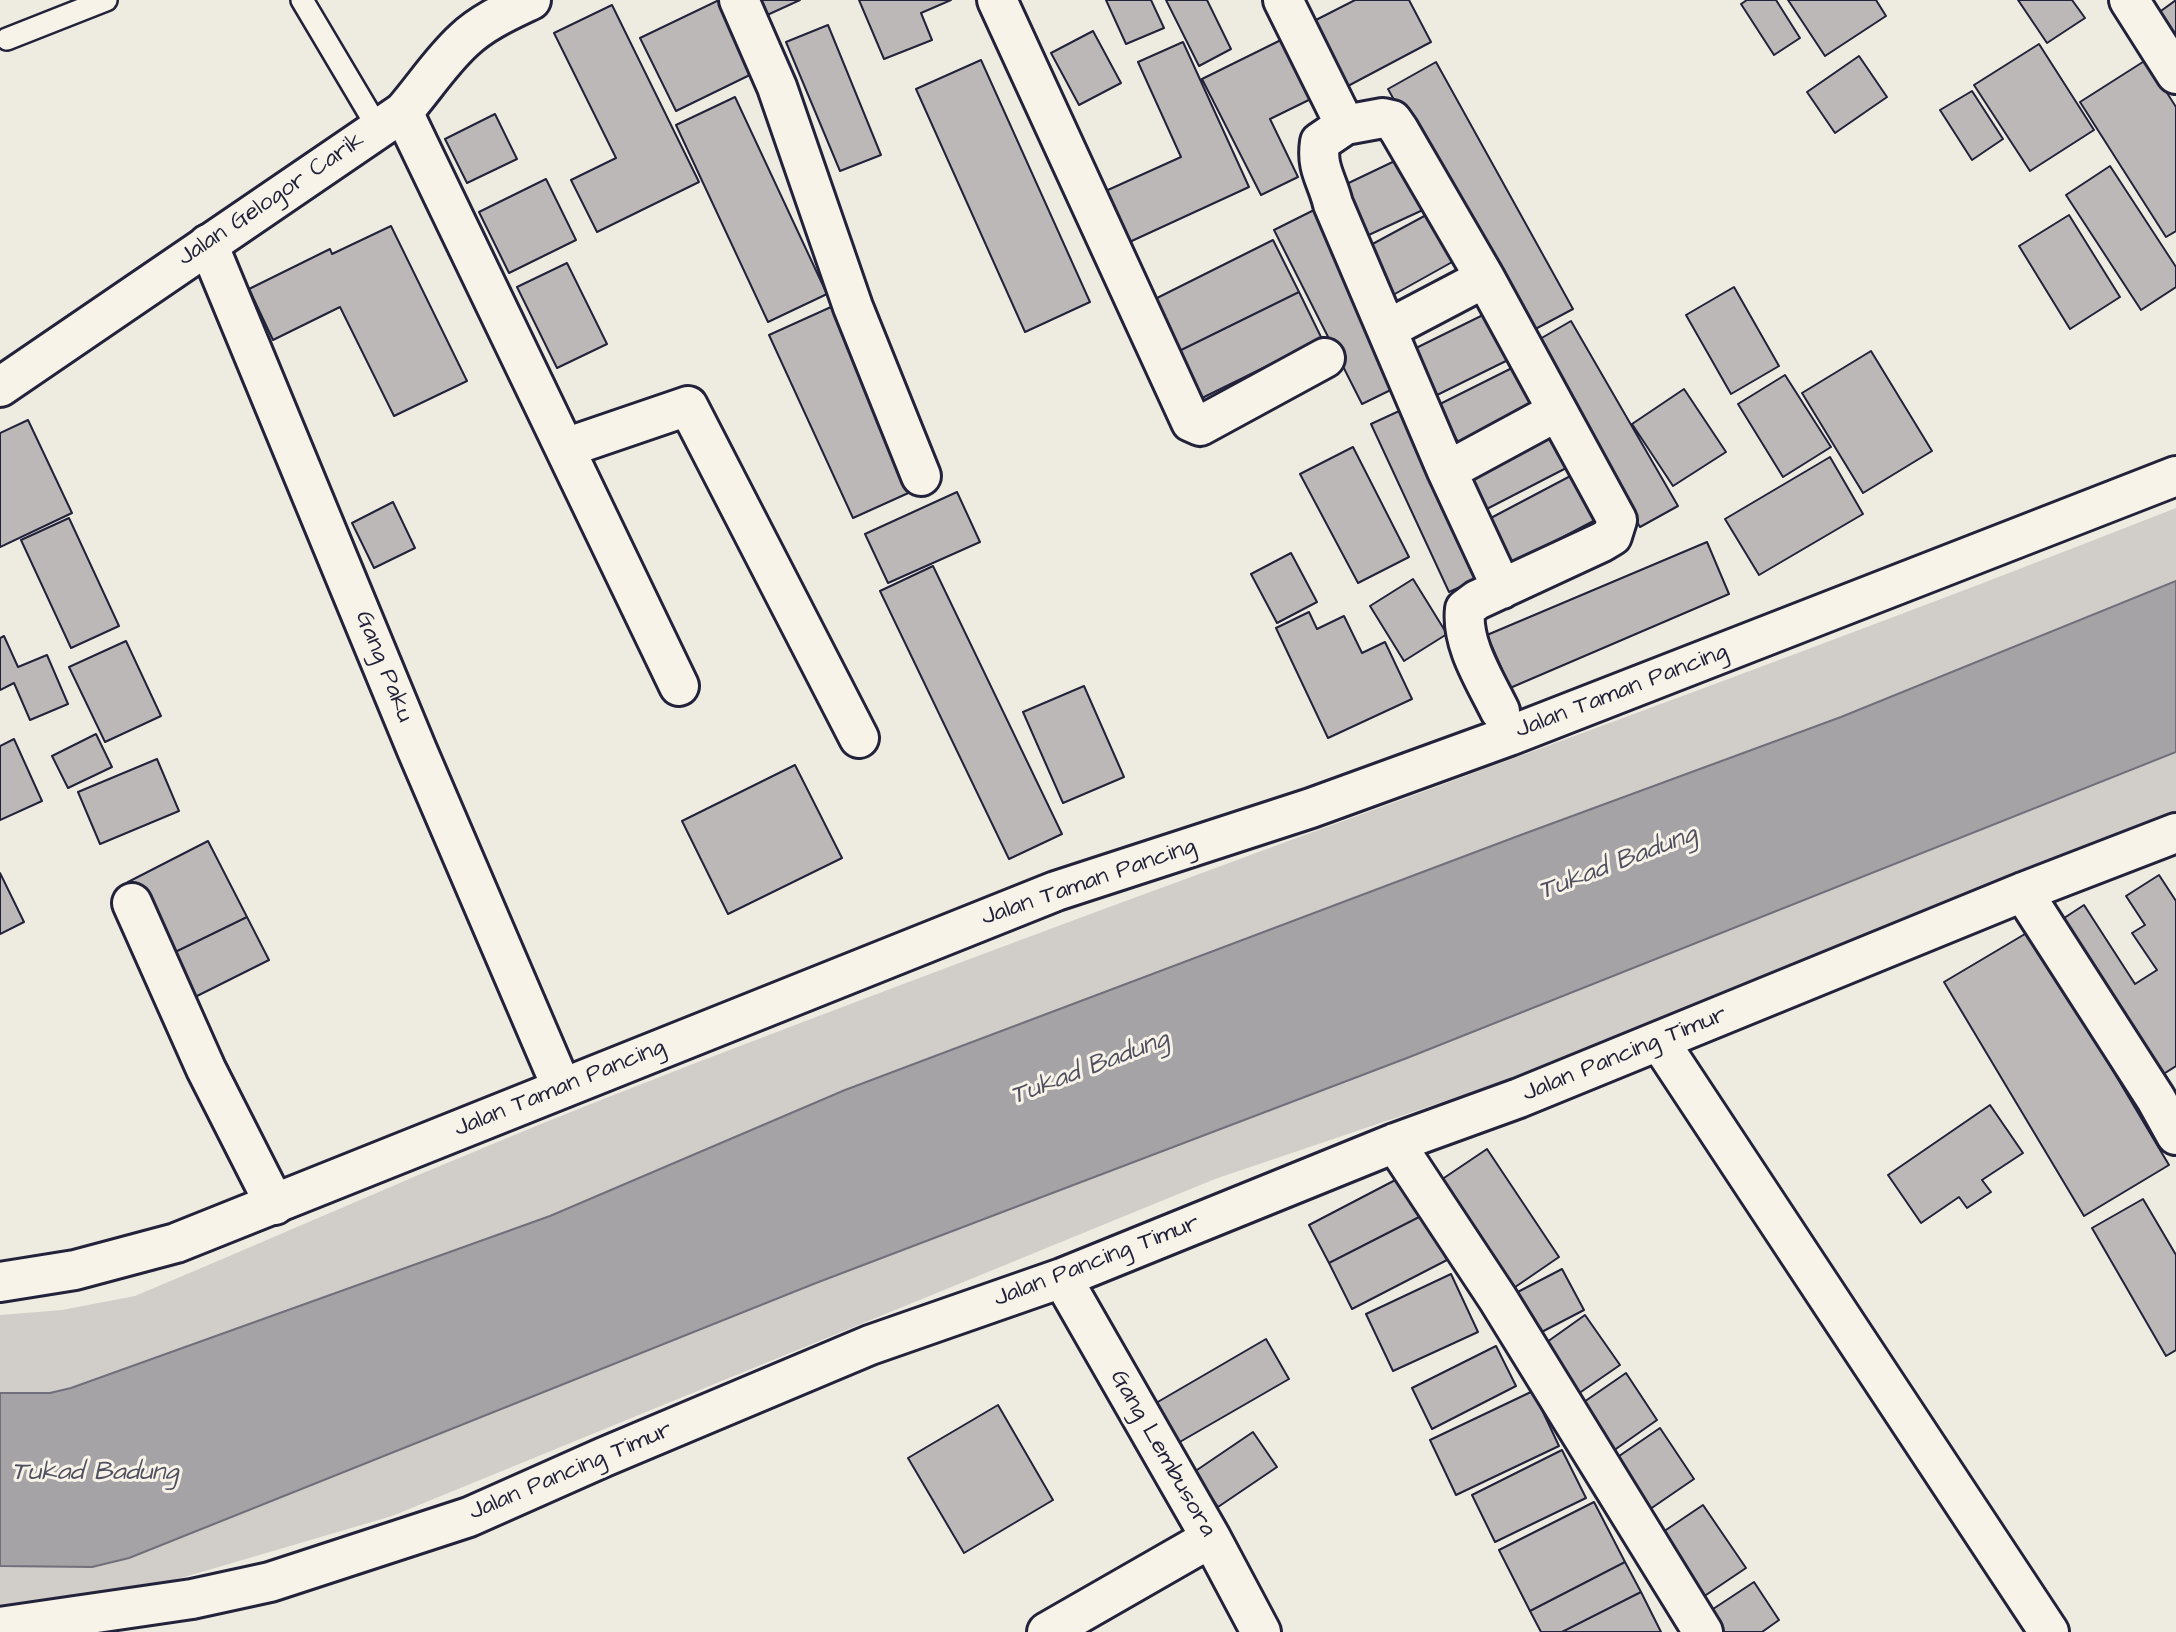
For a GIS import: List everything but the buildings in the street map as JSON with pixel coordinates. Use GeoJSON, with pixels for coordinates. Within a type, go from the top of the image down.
{"type":"FeatureCollection","features":[{"type":"Feature","properties":{"kind":"street","name":"Jalan Gelogor Carik"},"geometry":{"type":"LineString","coordinates":[[0,387],[391,120],[466,38],[485,24],[531,0]]}},
{"type":"Feature","properties":{"kind":"street"},"geometry":{"type":"LineString","coordinates":[[739,0],[777,87],[853,307],[921,476]]}},
{"type":"Feature","properties":{"kind":"street"},"geometry":{"type":"LineString","coordinates":[[997,0],[1173,388],[1191,422],[1200,426],[1325,358]]}},
{"type":"Feature","properties":{"kind":"street"},"geometry":{"type":"LineString","coordinates":[[1283,0],[1345,125]]}},
{"type":"Feature","properties":{"kind":"street"},"geometry":{"type":"LineString","coordinates":[[2129,0],[2176,74]]}},
{"type":"Feature","properties":{"kind":"street"},"geometry":{"type":"LineString","coordinates":[[1500,711],[1471,650],[1464,620],[1465,609],[1476,600],[1502,589],[1602,542],[1612,536],[1617,520],[1485,278],[1392,120],[1383,118],[1345,125],[1320,142],[1318,159],[1333,204],[1447,471],[1502,589]]}},
{"type":"Feature","properties":{"kind":"street"},"geometry":{"type":"LineString","coordinates":[[391,120],[565,448],[679,686]]}},
{"type":"Feature","properties":{"kind":"street","name":"Gang Paku"},"geometry":{"type":"LineString","coordinates":[[208,244],[417,750],[562,1088]]}},
{"type":"Feature","properties":{"kind":"street"},"geometry":{"type":"LineString","coordinates":[[1388,329],[1485,278]]}},
{"type":"Feature","properties":{"kind":"street"},"geometry":{"type":"LineString","coordinates":[[565,448],[688,406],[859,738]]}},
{"type":"Feature","properties":{"kind":"street"},"geometry":{"type":"LineString","coordinates":[[1447,471],[1556,412]]}},
{"type":"Feature","properties":{"kind":"street","name":"Jalan Taman Pancing"},"geometry":{"type":"LineString","coordinates":[[0,1282],[75,1270],[176,1243],[1056,891],[1311,808],[1509,736],[2176,476]]}},
{"type":"Feature","properties":{"kind":"street","name":"Jalan Pancing Timur"},"geometry":{"type":"LineString","coordinates":[[0,1627],[192,1599],[283,1578],[469,1517],[870,1345],[1062,1278],[1395,1143],[1519,1098],[2023,892],[2176,833]]}},
{"type":"Feature","properties":{"kind":"street"},"geometry":{"type":"LineString","coordinates":[[2023,892],[2166,1093],[2176,1135]]}},
{"type":"Feature","properties":{"kind":"street"},"geometry":{"type":"LineString","coordinates":[[132,903],[206,1069],[275,1205]]}},
{"type":"Feature","properties":{"kind":"street"},"geometry":{"type":"LineString","coordinates":[[1659,1041],[2049,1632]]}},
{"type":"Feature","properties":{"kind":"street"},"geometry":{"type":"LineString","coordinates":[[1395,1143],[1498,1299],[1703,1632]]}},
{"type":"Feature","properties":{"kind":"street","name":"Gang Lembusora"},"geometry":{"type":"LineString","coordinates":[[1062,1278],[1211,1538],[1261,1632]]}},
{"type":"Feature","properties":{"kind":"street"},"geometry":{"type":"LineString","coordinates":[[1047,1632],[1211,1538]]}},
{"type":"Feature","properties":{"kind":"lane"},"geometry":{"type":"LineString","coordinates":[[7,39],[106,0]]}},
{"type":"Feature","properties":{"kind":"lane"},"geometry":{"type":"LineString","coordinates":[[302,0],[391,120]]}},
{"type":"Feature","properties":{"kind":"shaded area"},"geometry":{"type":"Polygon","coordinates":[[[2176,508],[2176,581],[1841,717],[845,1090],[550,1216],[71,1388],[50,1393],[0,1393],[0,1315],[62,1310],[135,1296],[425,1172],[797,1024],[1783,659],[2176,508]]]}},
{"type":"Feature","properties":{"kind":"shaded area"},"geometry":{"type":"Polygon","coordinates":[[[2176,752],[2176,815],[1859,938],[1534,1071],[1215,1179],[392,1516],[171,1581],[105,1597],[0,1605],[0,1566],[92,1567],[816,1283],[1407,1058],[2176,752]]]}},
{"type":"Feature","properties":{"kind":"water","name":"Tukad Badung"},"geometry":{"type":"Polygon","coordinates":[[[2176,581],[2176,752],[1407,1058],[816,1283],[129,1558],[92,1567],[0,1566],[0,1393],[50,1393],[71,1388],[550,1216],[845,1090],[1841,717],[2176,581]]]}}]}
